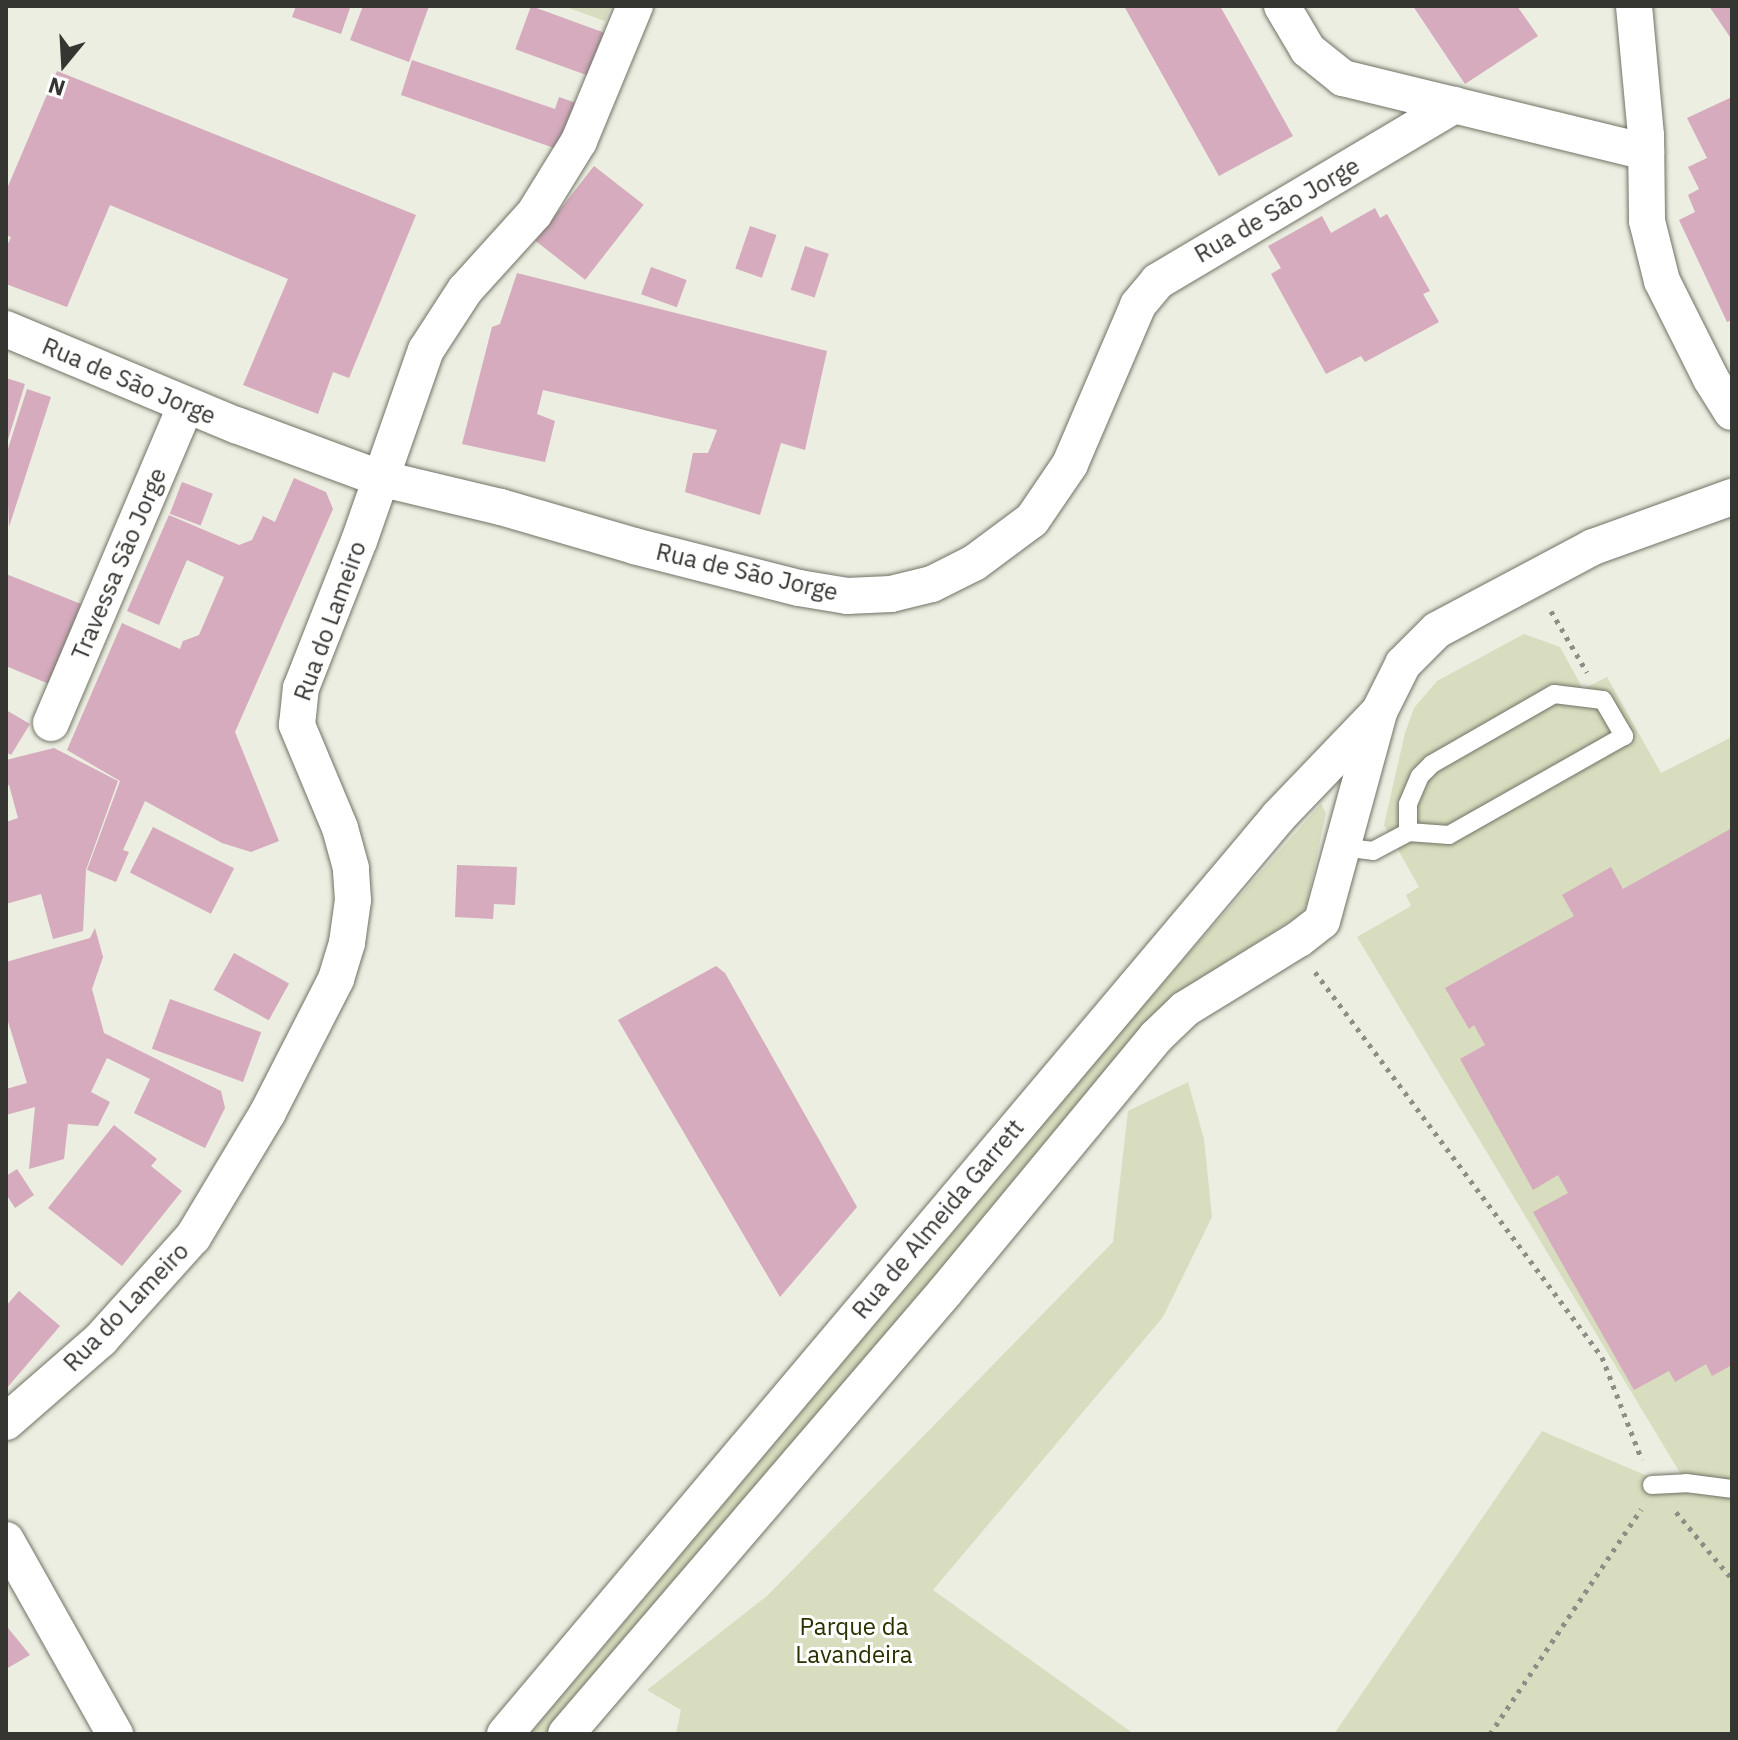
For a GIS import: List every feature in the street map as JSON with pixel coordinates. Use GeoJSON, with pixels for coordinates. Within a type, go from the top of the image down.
{"type":"FeatureCollection","features":[{"type":"Feature","properties":{"kind":"street","name":"Rua do Lameiro"},"geometry":{"type":"LineString","coordinates":[[6,1422],[101,1339],[193,1237],[267,1114],[336,979],[347,943],[353,900],[351,868],[340,828],[297,725],[301,688],[359,541],[426,350],[465,290],[534,214],[579,141],[635,6]]}},
{"type":"Feature","properties":{"kind":"street"},"geometry":{"type":"LineString","coordinates":[[1282,6],[1308,50],[1343,78],[1646,152]]}},
{"type":"Feature","properties":{"kind":"street"},"geometry":{"type":"LineString","coordinates":[[1625,9],[1646,152],[1647,221],[1662,281],[1732,412]]}},
{"type":"Feature","properties":{"kind":"street","name":"Rua de São Jorge"},"geometry":{"type":"LineString","coordinates":[[6,329],[186,405],[379,478],[501,507],[634,546],[799,588],[847,596],[876,595],[932,584],[974,563],[1032,520],[1052,495],[1070,464],[1138,305],[1158,281],[1455,105]]}},
{"type":"Feature","properties":{"kind":"street","name":"Travessa São Jorge"},"geometry":{"type":"LineString","coordinates":[[51,723],[186,405]]}},
{"type":"Feature","properties":{"kind":"street","name":"Rua de Almeida Garrett"},"geometry":{"type":"LineString","coordinates":[[566,1734],[945,1292],[1156,1037],[1185,1009],[1299,939],[1322,921],[1379,712],[1403,664],[1437,630],[1593,547],[1732,497]]}},
{"type":"Feature","properties":{"kind":"street","name":"Rua de Almeida Garrett"},"geometry":{"type":"LineString","coordinates":[[505,1734],[1279,816],[1379,712]]}},
{"type":"Feature","properties":{"kind":"street"},"geometry":{"type":"LineString","coordinates":[[6,1540],[115,1734]]}},
{"type":"Feature","properties":{"kind":"lane"},"geometry":{"type":"LineString","coordinates":[[1341,847],[1373,851],[1408,832],[1449,835],[1624,736],[1603,700],[1554,694],[1432,764],[1413,787],[1408,832]]}},
{"type":"Feature","properties":{"kind":"lane"},"geometry":{"type":"LineString","coordinates":[[1652,1485],[1686,1483],[1732,1489]]}},
{"type":"Feature","properties":{"kind":"path"},"geometry":{"type":"LineString","coordinates":[[1533,579],[1603,700]]}},
{"type":"Feature","properties":{"kind":"path"},"geometry":{"type":"LineString","coordinates":[[1310,966],[1602,1357],[1652,1485],[1732,1579]]}},
{"type":"Feature","properties":{"kind":"path"},"geometry":{"type":"LineString","coordinates":[[1490,1734],[1636,1519],[1652,1485]]}},
{"type":"Feature","properties":{"kind":"green space"},"geometry":{"type":"Polygon","coordinates":[[[563,6],[611,6],[605,21],[563,6]]]}},
{"type":"Feature","properties":{"kind":"green space"},"geometry":{"type":"Polygon","coordinates":[[[1524,634],[1560,647],[1583,689],[1607,677],[1661,773],[1732,737],[1732,1734],[1334,1734],[1542,1431],[1694,1496],[1357,937],[1411,906],[1406,895],[1419,887],[1384,825],[1405,733],[1414,708],[1437,681],[1524,634]]]}},
{"type":"Feature","properties":{"kind":"green space"},"geometry":{"type":"Polygon","coordinates":[[[1321,804],[1326,813],[1307,903],[1301,914],[1185,989],[1155,1016],[546,1734],[530,1734],[1145,1003],[1321,804]]]}},
{"type":"Feature","properties":{"kind":"green space","name":"Parque da Lavandeira"},"geometry":{"type":"Polygon","coordinates":[[[1188,1082],[1204,1139],[1212,1217],[1163,1317],[933,1590],[1134,1734],[676,1734],[681,1710],[647,1690],[767,1596],[1113,1242],[1128,1111],[1188,1082]]]}},
{"type":"Feature","properties":{"kind":"building"},"geometry":{"type":"Polygon","coordinates":[[[296,6],[350,8],[341,34],[292,17],[296,6]]]}},
{"type":"Feature","properties":{"kind":"building"},"geometry":{"type":"Polygon","coordinates":[[[363,6],[429,6],[409,62],[350,40],[363,6]]]}},
{"type":"Feature","properties":{"kind":"building"},"geometry":{"type":"Polygon","coordinates":[[[531,6],[609,34],[593,78],[515,49],[531,6]]]}},
{"type":"Feature","properties":{"kind":"building"},"geometry":{"type":"Polygon","coordinates":[[[1124,6],[1220,6],[1293,136],[1219,176],[1124,6]]]}},
{"type":"Feature","properties":{"kind":"building"},"geometry":{"type":"Polygon","coordinates":[[[1413,6],[1517,6],[1538,36],[1465,84],[1413,6]]]}},
{"type":"Feature","properties":{"kind":"building"},"geometry":{"type":"Polygon","coordinates":[[[1709,6],[1732,6],[1732,40],[1709,6]]]}},
{"type":"Feature","properties":{"kind":"building"},"geometry":{"type":"Polygon","coordinates":[[[412,60],[555,109],[559,97],[576,103],[560,150],[401,95],[412,60]]]}},
{"type":"Feature","properties":{"kind":"building"},"geometry":{"type":"Polygon","coordinates":[[[57,71],[416,215],[349,378],[333,372],[318,414],[243,385],[288,279],[110,205],[67,307],[6,284],[6,248],[11,237],[6,235],[6,191],[57,71]]]}},
{"type":"Feature","properties":{"kind":"building"},"geometry":{"type":"Polygon","coordinates":[[[1732,97],[1732,320],[1727,322],[1679,220],[1695,212],[1688,195],[1699,189],[1688,167],[1707,158],[1687,118],[1732,97]]]}},
{"type":"Feature","properties":{"kind":"building"},"geometry":{"type":"Polygon","coordinates":[[[594,166],[644,205],[585,280],[536,241],[594,166]]]}},
{"type":"Feature","properties":{"kind":"building"},"geometry":{"type":"Polygon","coordinates":[[[1375,208],[1380,218],[1387,214],[1430,291],[1423,294],[1439,322],[1365,362],[1361,356],[1326,374],[1271,274],[1281,268],[1268,246],[1322,216],[1331,233],[1375,208]]]}},
{"type":"Feature","properties":{"kind":"building"},"geometry":{"type":"Polygon","coordinates":[[[750,226],[776,235],[762,278],[735,269],[750,226]]]}},
{"type":"Feature","properties":{"kind":"building"},"geometry":{"type":"Polygon","coordinates":[[[805,246],[829,254],[815,297],[791,290],[805,246]]]}},
{"type":"Feature","properties":{"kind":"building"},"geometry":{"type":"Polygon","coordinates":[[[651,267],[687,280],[677,307],[641,294],[651,267]]]}},
{"type":"Feature","properties":{"kind":"building"},"geometry":{"type":"Polygon","coordinates":[[[517,273],[827,351],[805,450],[781,443],[760,515],[685,492],[693,453],[708,453],[717,430],[543,390],[537,414],[555,421],[545,462],[462,444],[492,327],[500,324],[517,273]]]}},
{"type":"Feature","properties":{"kind":"building"},"geometry":{"type":"Polygon","coordinates":[[[6,378],[25,384],[7,443],[6,443],[6,378]]]}},
{"type":"Feature","properties":{"kind":"building"},"geometry":{"type":"Polygon","coordinates":[[[27,389],[51,397],[9,527],[6,455],[27,389]]]}},
{"type":"Feature","properties":{"kind":"building"},"geometry":{"type":"Polygon","coordinates":[[[294,478],[326,492],[333,509],[235,732],[279,841],[251,852],[222,843],[145,801],[123,850],[129,852],[116,882],[87,870],[120,781],[67,750],[122,623],[180,649],[183,641],[199,635],[224,577],[187,560],[159,625],[127,611],[169,515],[239,545],[252,540],[263,516],[275,522],[294,478]]]}},
{"type":"Feature","properties":{"kind":"building"},"geometry":{"type":"Polygon","coordinates":[[[182,482],[213,494],[201,526],[170,514],[182,482]]]}},
{"type":"Feature","properties":{"kind":"building"},"geometry":{"type":"Polygon","coordinates":[[[6,574],[81,604],[49,684],[6,666],[6,574]]]}},
{"type":"Feature","properties":{"kind":"building"},"geometry":{"type":"Polygon","coordinates":[[[6,710],[30,724],[11,755],[6,752],[6,710]]]}},
{"type":"Feature","properties":{"kind":"building"},"geometry":{"type":"Polygon","coordinates":[[[54,748],[118,781],[86,870],[83,931],[53,939],[41,894],[6,904],[6,822],[18,818],[9,785],[6,785],[6,760],[54,748]]]}},
{"type":"Feature","properties":{"kind":"building"},"geometry":{"type":"Polygon","coordinates":[[[153,827],[234,868],[211,914],[130,872],[153,827]]]}},
{"type":"Feature","properties":{"kind":"building"},"geometry":{"type":"Polygon","coordinates":[[[1732,828],[1732,1365],[1712,1376],[1706,1364],[1675,1382],[1669,1371],[1634,1390],[1533,1212],[1568,1193],[1558,1175],[1533,1190],[1460,1059],[1485,1045],[1474,1025],[1469,1029],[1445,988],[1574,916],[1562,895],[1611,867],[1623,889],[1732,828]]]}},
{"type":"Feature","properties":{"kind":"building"},"geometry":{"type":"Polygon","coordinates":[[[457,865],[517,867],[515,905],[494,904],[493,919],[455,917],[457,865]]]}},
{"type":"Feature","properties":{"kind":"building"},"geometry":{"type":"Polygon","coordinates":[[[95,928],[103,957],[92,989],[104,1033],[221,1091],[225,1108],[205,1148],[134,1113],[150,1079],[107,1058],[91,1092],[110,1102],[98,1126],[68,1124],[64,1159],[29,1169],[35,1107],[6,1115],[6,1089],[27,1083],[6,1015],[6,962],[90,938],[95,928]]]}},
{"type":"Feature","properties":{"kind":"building"},"geometry":{"type":"Polygon","coordinates":[[[234,953],[289,984],[269,1020],[214,990],[234,953]]]}},
{"type":"Feature","properties":{"kind":"building"},"geometry":{"type":"Polygon","coordinates":[[[716,966],[725,973],[857,1207],[780,1297],[618,1020],[716,966]]]}},
{"type":"Feature","properties":{"kind":"building"},"geometry":{"type":"Polygon","coordinates":[[[170,999],[261,1032],[243,1082],[152,1049],[170,999]]]}},
{"type":"Feature","properties":{"kind":"building"},"geometry":{"type":"Polygon","coordinates":[[[114,1125],[157,1159],[151,1166],[182,1191],[122,1266],[48,1208],[114,1125]]]}},
{"type":"Feature","properties":{"kind":"building"},"geometry":{"type":"Polygon","coordinates":[[[17,1169],[34,1195],[15,1208],[6,1194],[6,1176],[17,1169]]]}},
{"type":"Feature","properties":{"kind":"building"},"geometry":{"type":"Polygon","coordinates":[[[19,1291],[60,1326],[6,1389],[6,1306],[19,1291]]]}},
{"type":"Feature","properties":{"kind":"building"},"geometry":{"type":"Polygon","coordinates":[[[6,1629],[30,1655],[6,1669],[6,1629]]]}}]}
